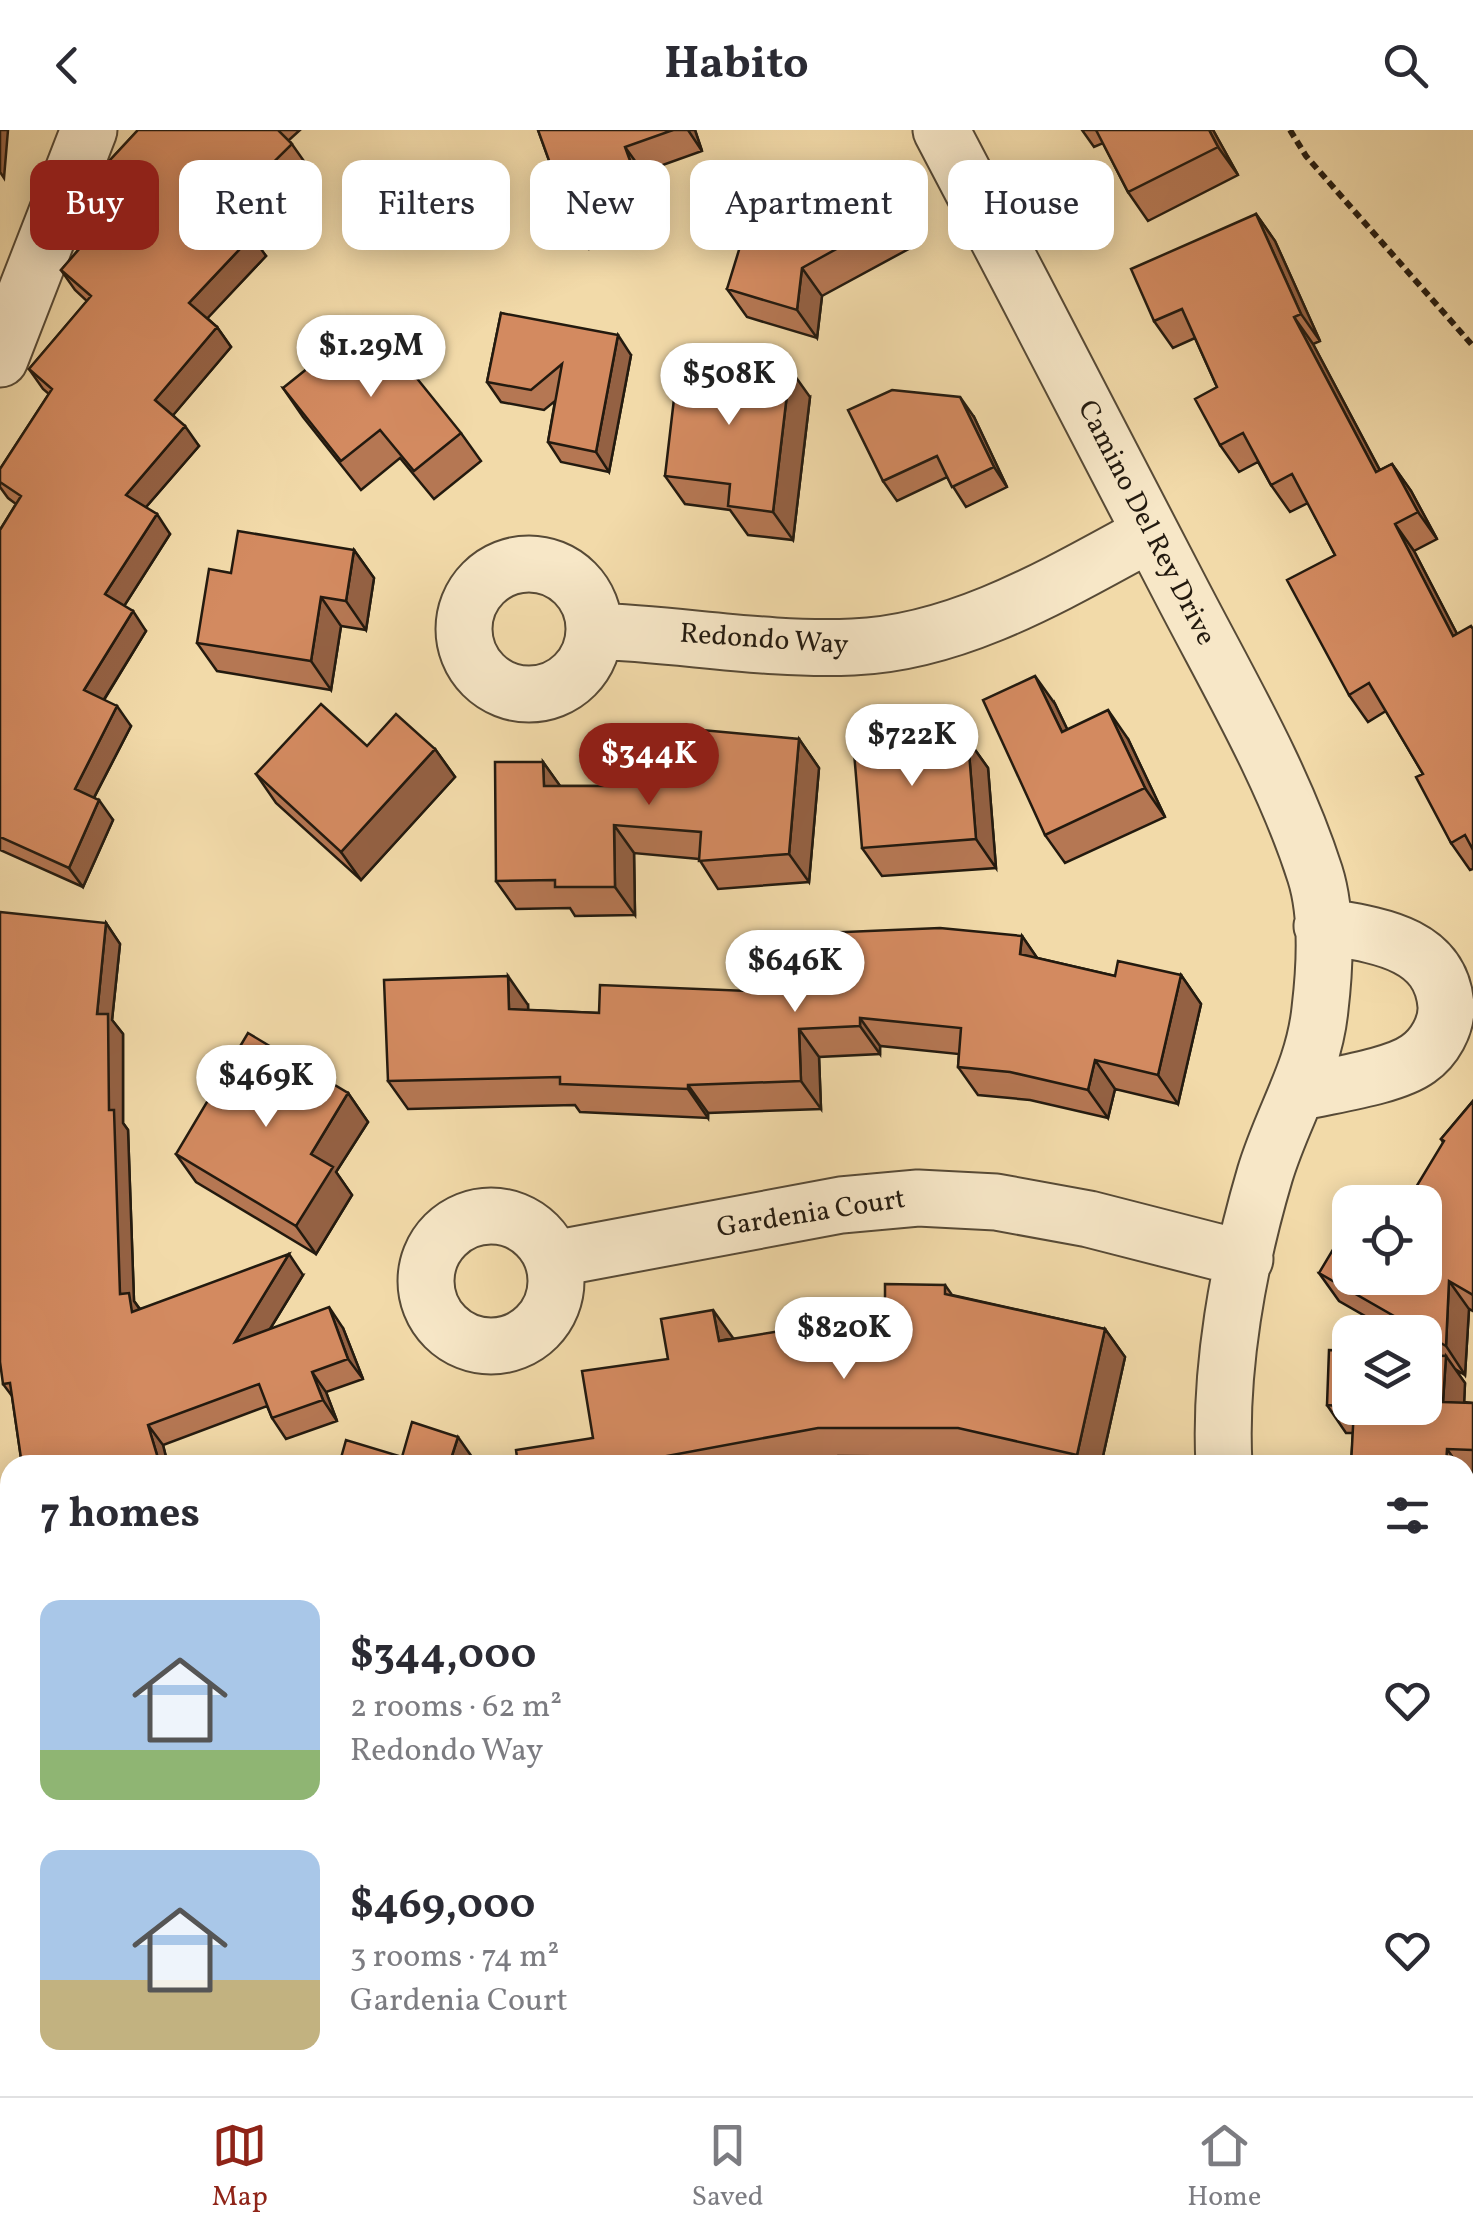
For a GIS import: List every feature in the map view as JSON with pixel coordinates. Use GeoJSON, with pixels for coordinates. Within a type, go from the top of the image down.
{"type":"FeatureCollection","features":[{"type":"Feature","properties":{"kind":"street"},"geometry":{"type":"LineString","coordinates":[[0,359],[89,130]]}},
{"type":"Feature","properties":{"kind":"street","name":"Camino Del Rey Drive"},"geometry":{"type":"LineString","coordinates":[[941,130],[1287,802],[1316,878],[1322,926],[1320,1012],[1300,1093],[1266,1171],[1245,1259],[1222,1421],[1224,1455]]}},
{"type":"Feature","properties":{"kind":"street","name":"Redondo Way"},"geometry":{"type":"LineString","coordinates":[[594,631],[855,648],[924,636],[1005,608],[1151,533]]}},
{"type":"Feature","properties":{"kind":"street"},"geometry":{"type":"LineString","coordinates":[[1300,1093],[1417,1060],[1437,1040],[1446,1012],[1443,984],[1428,960],[1402,944],[1322,926]]}},
{"type":"Feature","properties":{"kind":"street","name":"Gardenia Court"},"geometry":{"type":"LineString","coordinates":[[553,1259],[841,1205],[918,1198],[996,1202],[1089,1220],[1245,1259]]}},
{"type":"Feature","properties":{"kind":"path"},"geometry":{"type":"LineString","coordinates":[[1290,130],[1306,156],[1473,346]]}},
{"type":"Feature","properties":{"kind":"building"},"geometry":{"type":"Polygon","coordinates":[[[138,130],[278,130],[292,144],[276,160],[179,160],[179,250],[239,250],[189,303],[217,327],[155,400],[185,426],[126,495],[157,514],[105,594],[133,611],[84,690],[117,706],[75,789],[99,800],[69,868],[0,837],[0,530],[21,496],[0,482],[0,469],[52,389],[29,369],[91,296],[61,270],[78,250],[159,250],[159,160],[110,160],[138,130]]]}},
{"type":"Feature","properties":{"kind":"building"},"geometry":{"type":"Polygon","coordinates":[[[538,130],[673,130],[625,147],[630,160],[549,160],[538,130]]]}},
{"type":"Feature","properties":{"kind":"building"},"geometry":{"type":"Polygon","coordinates":[[[1096,130],[1209,130],[1218,147],[1128,192],[1096,130]]]}},
{"type":"Feature","properties":{"kind":"building"},"geometry":{"type":"Polygon","coordinates":[[[1256,214],[1301,314],[1294,317],[1376,472],[1392,464],[1418,512],[1395,524],[1453,636],[1471,626],[1473,629],[1473,850],[1465,835],[1451,843],[1416,777],[1423,774],[1369,683],[1349,695],[1287,580],[1335,555],[1292,474],[1271,485],[1243,433],[1220,445],[1195,399],[1217,387],[1182,309],[1154,321],[1131,269],[1256,214]]]}},
{"type":"Feature","properties":{"kind":"building"},"geometry":{"type":"Polygon","coordinates":[[[739,250],[835,250],[802,268],[797,310],[727,289],[739,250]]]}},
{"type":"Feature","properties":{"kind":"building"},"geometry":{"type":"Polygon","coordinates":[[[501,313],[618,335],[596,452],[548,442],[562,364],[531,390],[487,382],[501,313]]]}},
{"type":"Feature","properties":{"kind":"building"},"geometry":{"type":"Polygon","coordinates":[[[369,319],[461,433],[414,471],[380,430],[341,461],[283,388],[369,319]]]}},
{"type":"Feature","properties":{"kind":"building"},"geometry":{"type":"Polygon","coordinates":[[[679,356],[790,369],[773,512],[728,506],[730,484],[665,476],[679,356]]]}},
{"type":"Feature","properties":{"kind":"building"},"geometry":{"type":"Polygon","coordinates":[[[892,390],[960,397],[994,467],[952,487],[937,456],[883,481],[848,410],[892,390]]]}},
{"type":"Feature","properties":{"kind":"building"},"geometry":{"type":"Polygon","coordinates":[[[238,531],[354,550],[346,601],[321,597],[311,661],[197,643],[209,569],[231,573],[238,531]]]}},
{"type":"Feature","properties":{"kind":"building"},"geometry":{"type":"Polygon","coordinates":[[[1035,676],[1062,732],[1108,710],[1145,788],[1045,835],[983,700],[1035,676]]]}},
{"type":"Feature","properties":{"kind":"building"},"geometry":{"type":"Polygon","coordinates":[[[321,704],[367,746],[396,714],[435,749],[341,852],[256,774],[321,704]]]}},
{"type":"Feature","properties":{"kind":"building"},"geometry":{"type":"Polygon","coordinates":[[[903,723],[904,744],[968,740],[976,839],[862,848],[852,728],[903,723]]]}},
{"type":"Feature","properties":{"kind":"building"},"geometry":{"type":"Polygon","coordinates":[[[658,726],[799,739],[789,854],[699,861],[701,832],[614,825],[615,887],[555,887],[555,880],[496,881],[495,762],[543,762],[544,786],[653,786],[658,726]]]}},
{"type":"Feature","properties":{"kind":"building"},"geometry":{"type":"Polygon","coordinates":[[[0,912],[106,923],[97,1014],[108,1014],[109,1110],[114,1110],[120,1294],[129,1293],[132,1312],[289,1254],[235,1342],[329,1307],[348,1359],[312,1372],[323,1400],[272,1418],[259,1384],[148,1425],[157,1455],[21,1455],[10,1383],[3,1384],[0,912]]]}},
{"type":"Feature","properties":{"kind":"building"},"geometry":{"type":"Polygon","coordinates":[[[940,928],[1022,936],[1020,954],[1115,976],[1118,961],[1181,975],[1158,1075],[1095,1060],[1088,1090],[1010,1072],[958,1067],[961,1028],[860,1018],[860,1026],[799,1029],[801,1081],[688,1085],[688,1089],[560,1084],[560,1077],[388,1081],[384,980],[508,976],[509,1009],[599,1013],[600,985],[748,991],[747,936],[940,928]]]}},
{"type":"Feature","properties":{"kind":"building"},"geometry":{"type":"Polygon","coordinates":[[[248,1033],[348,1093],[311,1154],[333,1167],[296,1226],[176,1154],[248,1033]]]}},
{"type":"Feature","properties":{"kind":"building"},"geometry":{"type":"Polygon","coordinates":[[[1473,1101],[1473,1295],[1449,1281],[1446,1346],[1442,1344],[1442,1315],[1392,1315],[1357,1295],[1442,1295],[1442,1185],[1417,1185],[1444,1141],[1441,1139],[1473,1101]]]}},
{"type":"Feature","properties":{"kind":"building"},"geometry":{"type":"Polygon","coordinates":[[[1332,1251],[1332,1280],[1319,1273],[1332,1251]]]}},
{"type":"Feature","properties":{"kind":"building"},"geometry":{"type":"Polygon","coordinates":[[[885,1284],[945,1285],[945,1294],[1105,1329],[1077,1455],[958,1428],[818,1428],[672,1455],[517,1455],[516,1450],[593,1438],[582,1371],[668,1359],[661,1319],[713,1310],[719,1341],[824,1324],[885,1325],[885,1284]]]}},
{"type":"Feature","properties":{"kind":"building"},"geometry":{"type":"Polygon","coordinates":[[[1329,1350],[1332,1350],[1332,1405],[1327,1405],[1329,1350]]]}},
{"type":"Feature","properties":{"kind":"building"},"geometry":{"type":"Polygon","coordinates":[[[1442,1356],[1446,1356],[1443,1402],[1473,1403],[1473,1450],[1447,1449],[1447,1455],[1352,1455],[1353,1425],[1442,1425],[1442,1356]]]}},
{"type":"Feature","properties":{"kind":"building"},"geometry":{"type":"Polygon","coordinates":[[[412,1422],[458,1437],[452,1455],[403,1455],[412,1422]]]}},
{"type":"Feature","properties":{"kind":"building"},"geometry":{"type":"Polygon","coordinates":[[[346,1440],[395,1455],[342,1455],[346,1440]]]}}]}
